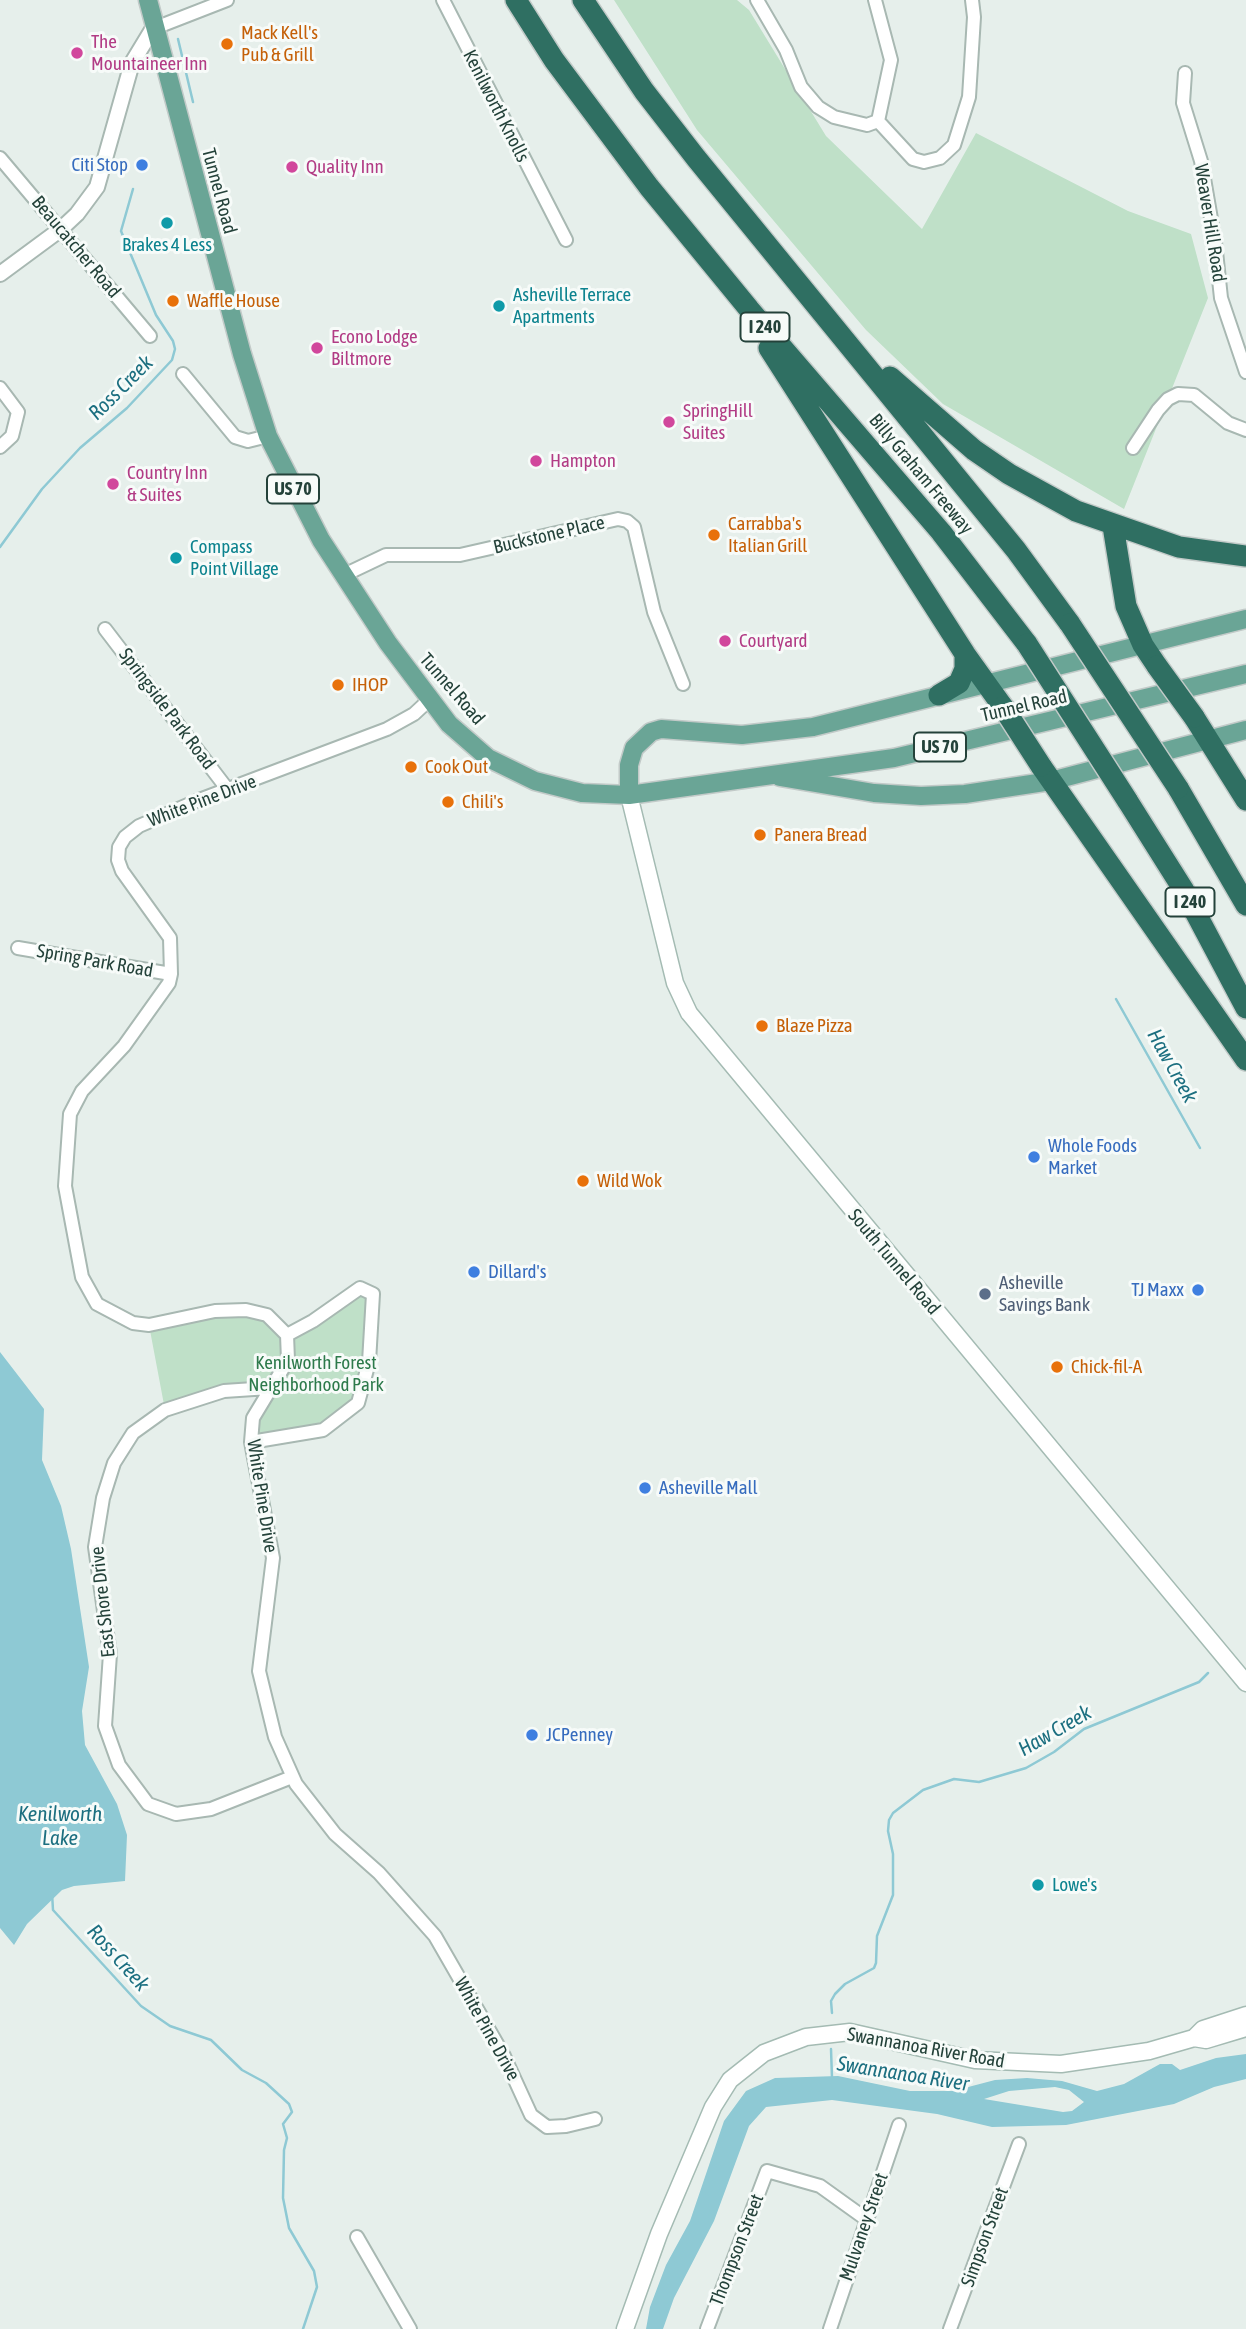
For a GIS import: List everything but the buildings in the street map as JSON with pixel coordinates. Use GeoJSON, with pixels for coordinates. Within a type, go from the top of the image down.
{"type":"FeatureCollection","features":[{"type":"Feature","properties":{"kind":"highway","name":"Billy Graham Freeway"},"geometry":{"type":"LineString","coordinates":[[516,0],[600,124],[749,309],[941,532],[1027,644],[1183,889],[1246,1008]]}},
{"type":"Feature","properties":{"kind":"highway","name":"Billy Graham Freeway"},"geometry":{"type":"LineString","coordinates":[[583,0],[644,91],[839,336],[1008,540],[1070,624],[1178,788],[1246,905]]}},
{"type":"Feature","properties":{"kind":"highway"},"geometry":{"type":"LineString","coordinates":[[749,309],[752,324],[965,654],[1246,1060]]}},
{"type":"Feature","properties":{"kind":"highway"},"geometry":{"type":"LineString","coordinates":[[839,336],[874,362],[974,450],[1042,494],[1112,526],[1179,547],[1246,556]]}},
{"type":"Feature","properties":{"kind":"highway"},"geometry":{"type":"LineString","coordinates":[[1112,526],[1126,606],[1143,645],[1210,740],[1246,800]]}},
{"type":"Feature","properties":{"kind":"highway"},"geometry":{"type":"LineString","coordinates":[[939,695],[959,683],[965,669],[965,654]]}},
{"type":"Feature","properties":{"kind":"main road","name":"Tunnel Road"},"geometry":{"type":"LineString","coordinates":[[148,0],[242,355],[268,436],[302,506],[344,575],[429,700],[449,724],[488,758],[522,776],[582,793],[629,795],[894,758],[1246,674]]}},
{"type":"Feature","properties":{"kind":"main road"},"geometry":{"type":"LineString","coordinates":[[629,795],[629,765],[634,748],[651,733],[661,729],[769,734],[813,727],[1246,619]]}},
{"type":"Feature","properties":{"kind":"main road"},"geometry":{"type":"LineString","coordinates":[[770,774],[843,789],[920,796],[965,794],[1246,730]]}},
{"type":"Feature","properties":{"kind":"main road","name":"South Tunnel Road"},"geometry":{"type":"LineString","coordinates":[[629,795],[676,983],[689,1013],[1246,1683]]}},
{"type":"Feature","properties":{"kind":"main road","name":"Swannanoa River Road"},"geometry":{"type":"LineString","coordinates":[[1194,2038],[1203,2029],[1246,2015]]}},
{"type":"Feature","properties":{"kind":"main road","name":"Swannanoa River Road"},"geometry":{"type":"LineString","coordinates":[[625,2329],[659,2234],[713,2107],[730,2080],[764,2053],[806,2037],[850,2032],[975,2060],[1061,2064],[1149,2051],[1194,2038],[1206,2040],[1246,2028]]}},
{"type":"Feature","properties":{"kind":"street"},"geometry":{"type":"LineString","coordinates":[[0,274],[61,229],[84,206],[102,175],[136,41],[154,29],[228,0]]}},
{"type":"Feature","properties":{"kind":"street","name":"Kenilworth Knolls"},"geometry":{"type":"LineString","coordinates":[[443,0],[566,240]]}},
{"type":"Feature","properties":{"kind":"street"},"geometry":{"type":"LineString","coordinates":[[757,0],[786,50],[802,87],[818,107],[834,117],[852,123],[867,125],[878,121]]}},
{"type":"Feature","properties":{"kind":"street"},"geometry":{"type":"LineString","coordinates":[[875,0],[891,60],[878,121]]}},
{"type":"Feature","properties":{"kind":"street"},"geometry":{"type":"LineString","coordinates":[[878,121],[913,159],[923,162],[940,158],[954,145],[969,97],[973,59],[972,0]]}},
{"type":"Feature","properties":{"kind":"street","name":"Weaver Hill Road"},"geometry":{"type":"LineString","coordinates":[[1185,73],[1183,103],[1201,162],[1216,242],[1221,298],[1246,372]]}},
{"type":"Feature","properties":{"kind":"street","name":"Beaucatcher Road"},"geometry":{"type":"LineString","coordinates":[[0,159],[150,336]]}},
{"type":"Feature","properties":{"kind":"street"},"geometry":{"type":"LineString","coordinates":[[183,374],[235,436],[247,441],[268,436]]}},
{"type":"Feature","properties":{"kind":"street"},"geometry":{"type":"LineString","coordinates":[[0,388],[18,412],[12,436],[0,447]]}},
{"type":"Feature","properties":{"kind":"street"},"geometry":{"type":"LineString","coordinates":[[1133,448],[1168,399],[1178,394],[1194,395],[1228,424],[1246,430]]}},
{"type":"Feature","properties":{"kind":"street","name":"Buckstone Place"},"geometry":{"type":"LineString","coordinates":[[344,575],[386,555],[460,555],[618,519],[627,521],[634,527],[654,612],[682,684]]}},
{"type":"Feature","properties":{"kind":"street","name":"Springside Park Road"},"geometry":{"type":"LineString","coordinates":[[105,629],[228,790]]}},
{"type":"Feature","properties":{"kind":"street","name":"White Pine Drive"},"geometry":{"type":"LineString","coordinates":[[171,974],[170,938],[122,871],[118,860],[119,847],[139,825],[387,729],[414,714],[429,700]]}},
{"type":"Feature","properties":{"kind":"street","name":"Spring Park Road"},"geometry":{"type":"LineString","coordinates":[[18,948],[171,974]]}},
{"type":"Feature","properties":{"kind":"street"},"geometry":{"type":"LineString","coordinates":[[171,974],[169,983],[124,1046],[82,1091],[70,1114],[65,1186],[82,1277],[97,1304],[133,1323],[149,1325],[215,1311],[246,1310],[267,1315],[287,1335],[313,1321],[360,1288],[373,1294],[369,1362],[358,1403],[323,1430],[251,1441]]}},
{"type":"Feature","properties":{"kind":"street","name":"White Pine Drive"},"geometry":{"type":"LineString","coordinates":[[287,1335],[288,1360],[253,1418],[251,1441],[272,1558],[259,1671],[275,1737],[292,1777],[335,1834],[380,1873],[435,1936],[504,2056],[531,2115],[547,2127],[566,2126],[595,2119]]}},
{"type":"Feature","properties":{"kind":"street","name":"East Shore Drive"},"geometry":{"type":"LineString","coordinates":[[269,1388],[224,1391],[165,1410],[133,1433],[114,1463],[103,1498],[95,1547],[110,1654],[106,1726],[119,1765],[148,1804],[176,1814],[211,1809],[292,1777]]}},
{"type":"Feature","properties":{"kind":"street","name":"Mulvaney Street"},"geometry":{"type":"LineString","coordinates":[[831,2329],[899,2125]]}},
{"type":"Feature","properties":{"kind":"street","name":"Simpson Street"},"geometry":{"type":"LineString","coordinates":[[950,2329],[1019,2144]]}},
{"type":"Feature","properties":{"kind":"street","name":"Thompson Street"},"geometry":{"type":"LineString","coordinates":[[707,2329],[767,2171],[820,2186],[866,2219]]}},
{"type":"Feature","properties":{"kind":"street"},"geometry":{"type":"LineString","coordinates":[[357,2237],[410,2329]]}},
{"type":"Feature","properties":{"kind":"green space"},"geometry":{"type":"Polygon","coordinates":[[[614,0],[737,0],[749,10],[826,136],[922,229],[976,133],[1128,211],[1191,234],[1208,298],[1124,509],[943,404],[866,330],[697,130],[614,0]]]}},
{"type":"Feature","properties":{"kind":"green space","name":"Kenilworth Forest Neighborhood Park"},"geometry":{"type":"Polygon","coordinates":[[[360,1288],[373,1294],[358,1403],[323,1430],[251,1442],[263,1397],[261,1387],[165,1410],[149,1325],[215,1311],[267,1315],[287,1335],[360,1288]]]}},
{"type":"Feature","properties":{"kind":"water","name":"Kenilworth Lake"},"geometry":{"type":"Polygon","coordinates":[[[0,1352],[44,1409],[42,1460],[61,1506],[71,1549],[89,1667],[82,1711],[85,1745],[117,1804],[127,1835],[125,1881],[74,1886],[62,1890],[27,1924],[14,1945],[0,1928],[0,1352]]]}},
{"type":"Feature","properties":{"kind":"water"},"geometry":{"type":"Polygon","coordinates":[[[1246,2054],[1246,2079],[1214,2087],[1174,2104],[1066,2125],[992,2127],[937,2114],[832,2100],[766,2107],[749,2126],[714,2221],[674,2298],[663,2329],[646,2329],[650,2307],[666,2265],[690,2221],[724,2121],[746,2091],[775,2078],[838,2076],[910,2091],[953,2091],[995,2080],[1027,2078],[1062,2081],[1097,2091],[1124,2084],[1160,2064],[1172,2064],[1180,2070],[1216,2058],[1246,2054]],[[1055,2087],[1009,2091],[984,2099],[1063,2112],[1072,2111],[1084,2102],[1069,2090],[1055,2087]]]}},
{"type":"Feature","properties":{"kind":"waterway","name":"Ross Creek"},"geometry":{"type":"LineString","coordinates":[[178,39],[193,102]]}},
{"type":"Feature","properties":{"kind":"waterway","name":"Ross Creek"},"geometry":{"type":"LineString","coordinates":[[0,547],[42,489],[80,448],[127,408],[172,360],[175,349],[173,341],[156,315],[121,231],[133,189]]}},
{"type":"Feature","properties":{"kind":"waterway","name":"Haw Creek"},"geometry":{"type":"LineString","coordinates":[[1116,999],[1200,1148]]}},
{"type":"Feature","properties":{"kind":"waterway","name":"Haw Creek"},"geometry":{"type":"LineString","coordinates":[[832,2013],[831,2001],[835,1994],[845,1984],[874,1968],[876,1963],[877,1936],[893,1895],[893,1854],[888,1831],[893,1813],[923,1790],[954,1779],[979,1782],[1026,1768],[1054,1752],[1084,1729],[1199,1682],[1208,1673]]}},
{"type":"Feature","properties":{"kind":"waterway","name":"Ross Creek"},"geometry":{"type":"LineString","coordinates":[[52,1893],[53,1910],[141,2006],[170,2026],[211,2040],[242,2070],[266,2083],[289,2104],[292,2112],[283,2124],[287,2138],[284,2150],[283,2198],[289,2228],[314,2271],[317,2287],[303,2329]]}},
{"type":"Feature","properties":{"kind":"waterway","name":"Haw Creek"},"geometry":{"type":"LineString","coordinates":[[831,2049],[832,2078]]}},
{"type":"Feature","properties":{"kind":"place","name":"Mack Kell's Pub & Grill"},"geometry":{"type":"Point","coordinates":[227,44]}},
{"type":"Feature","properties":{"kind":"place","name":"The Mountaineer Inn"},"geometry":{"type":"Point","coordinates":[77,53]}},
{"type":"Feature","properties":{"kind":"place","name":"Citi Stop"},"geometry":{"type":"Point","coordinates":[142,165]}},
{"type":"Feature","properties":{"kind":"place","name":"Quality Inn"},"geometry":{"type":"Point","coordinates":[292,167]}},
{"type":"Feature","properties":{"kind":"place","name":"Brakes 4 Less"},"geometry":{"type":"Point","coordinates":[167,223]}},
{"type":"Feature","properties":{"kind":"place","name":"Waffle House"},"geometry":{"type":"Point","coordinates":[173,301]}},
{"type":"Feature","properties":{"kind":"place","name":"Asheville Terrace Apartments"},"geometry":{"type":"Point","coordinates":[499,306]}},
{"type":"Feature","properties":{"kind":"place","name":"Econo Lodge Biltmore"},"geometry":{"type":"Point","coordinates":[317,348]}},
{"type":"Feature","properties":{"kind":"place","name":"SpringHill Suites"},"geometry":{"type":"Point","coordinates":[669,422]}},
{"type":"Feature","properties":{"kind":"place","name":"Hampton"},"geometry":{"type":"Point","coordinates":[536,461]}},
{"type":"Feature","properties":{"kind":"place","name":"Country Inn & Suites"},"geometry":{"type":"Point","coordinates":[113,484]}},
{"type":"Feature","properties":{"kind":"place","name":"Carrabba's Italian Grill"},"geometry":{"type":"Point","coordinates":[714,535]}},
{"type":"Feature","properties":{"kind":"place","name":"Compass Point Village"},"geometry":{"type":"Point","coordinates":[176,558]}},
{"type":"Feature","properties":{"kind":"place","name":"Courtyard"},"geometry":{"type":"Point","coordinates":[725,641]}},
{"type":"Feature","properties":{"kind":"place","name":"IHOP"},"geometry":{"type":"Point","coordinates":[338,685]}},
{"type":"Feature","properties":{"kind":"place","name":"Cook Out"},"geometry":{"type":"Point","coordinates":[411,767]}},
{"type":"Feature","properties":{"kind":"place","name":"Chili's"},"geometry":{"type":"Point","coordinates":[448,802]}},
{"type":"Feature","properties":{"kind":"place","name":"Panera Bread"},"geometry":{"type":"Point","coordinates":[760,835]}},
{"type":"Feature","properties":{"kind":"place","name":"Blaze Pizza"},"geometry":{"type":"Point","coordinates":[762,1026]}},
{"type":"Feature","properties":{"kind":"place","name":"Whole Foods Market"},"geometry":{"type":"Point","coordinates":[1034,1157]}},
{"type":"Feature","properties":{"kind":"place","name":"Wild Wok"},"geometry":{"type":"Point","coordinates":[583,1181]}},
{"type":"Feature","properties":{"kind":"place","name":"Dillard's"},"geometry":{"type":"Point","coordinates":[474,1272]}},
{"type":"Feature","properties":{"kind":"place","name":"TJ Maxx"},"geometry":{"type":"Point","coordinates":[1198,1290]}},
{"type":"Feature","properties":{"kind":"place","name":"Asheville Savings Bank"},"geometry":{"type":"Point","coordinates":[985,1294]}},
{"type":"Feature","properties":{"kind":"place","name":"Chick-fil-A"},"geometry":{"type":"Point","coordinates":[1057,1367]}},
{"type":"Feature","properties":{"kind":"place","name":"Asheville Mall"},"geometry":{"type":"Point","coordinates":[645,1488]}},
{"type":"Feature","properties":{"kind":"place","name":"JCPenney"},"geometry":{"type":"Point","coordinates":[532,1735]}},
{"type":"Feature","properties":{"kind":"place","name":"Lowe's"},"geometry":{"type":"Point","coordinates":[1038,1885]}},
{"type":"Feature","properties":{"kind":"water label","name":"Swannanoa River"},"geometry":{"type":"Point","coordinates":[903,2074]}}]}
